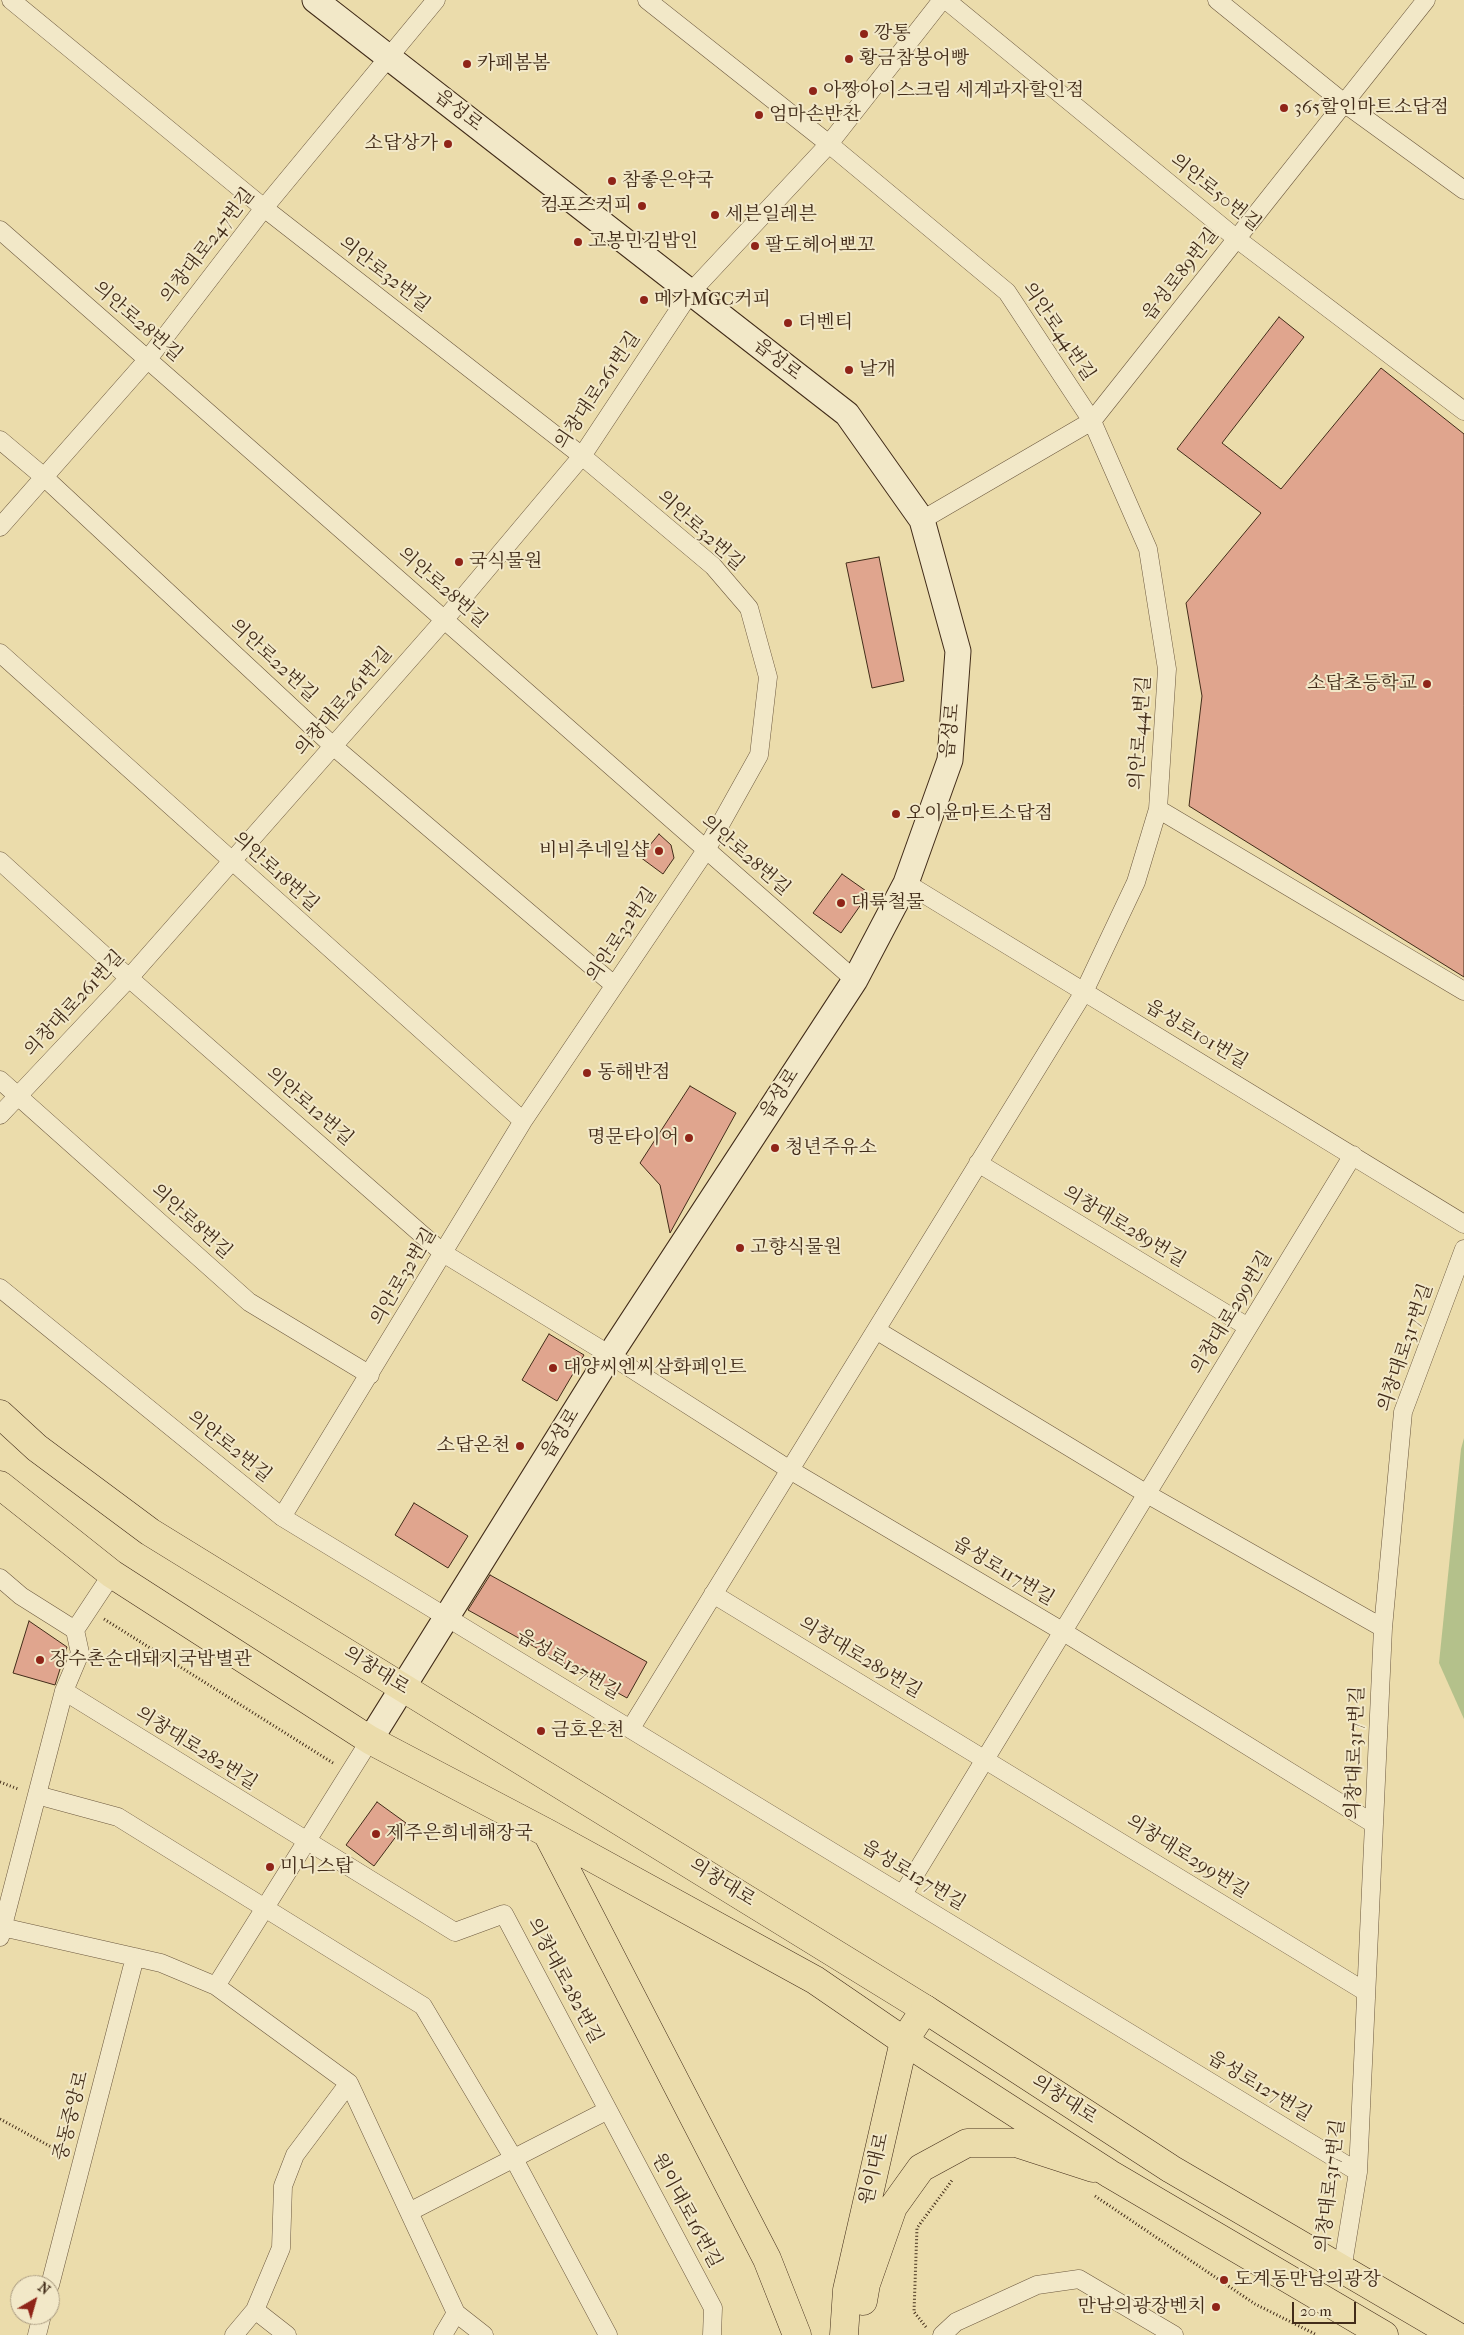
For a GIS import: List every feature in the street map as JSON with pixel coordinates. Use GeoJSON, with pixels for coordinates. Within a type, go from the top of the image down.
{"type":"FeatureCollection","features":[{"type":"Feature","properties":{"kind":"main road","name":"읍성로"},"geometry":{"type":"LineString","coordinates":[[315,0],[847,414],[922,520],[958,651],[950,760],[906,884],[855,980],[610,1355],[370,1740]]}},
{"type":"Feature","properties":{"kind":"main road","name":"의창대로"},"geometry":{"type":"LineString","coordinates":[[0,1414],[37,1448],[150,1532],[925,2010],[1172,2169],[1455,2335]]}},
{"type":"Feature","properties":{"kind":"main road","name":"의창대로"},"geometry":{"type":"LineString","coordinates":[[0,1485],[112,1574],[370,1740],[815,1980],[904,2041],[1110,2174],[1384,2335]]}},
{"type":"Feature","properties":{"kind":"main road"},"geometry":{"type":"LineString","coordinates":[[547,1834],[767,2259],[797,2335]]}},
{"type":"Feature","properties":{"kind":"main road","name":"원이대로"},"geometry":{"type":"LineString","coordinates":[[844,2335],[847,2290],[904,2041],[925,2010]]}},
{"type":"Feature","properties":{"kind":"main road"},"geometry":{"type":"LineString","coordinates":[[858,2335],[866,2284],[893,2207],[921,2168],[968,2143],[1016,2143],[1110,2174]]}},
{"type":"Feature","properties":{"kind":"street","name":"의안로32번길"},"geometry":{"type":"LineString","coordinates":[[11,0],[264,208],[582,456],[713,566],[749,608],[768,677],[759,756],[706,850],[523,1121],[282,1517]]}},
{"type":"Feature","properties":{"kind":"street","name":"의창대로247번길"},"geometry":{"type":"LineString","coordinates":[[0,527],[148,359],[264,208],[436,0]]}},
{"type":"Feature","properties":{"kind":"street","name":"의안로44번길"},"geometry":{"type":"LineString","coordinates":[[647,0],[829,144],[1007,292],[1092,421],[1148,549],[1167,669],[1158,809],[1136,882],[1084,992]]}},
{"type":"Feature","properties":{"kind":"street","name":"의창대로261번길"},"geometry":{"type":"LineString","coordinates":[[0,1115],[129,978],[445,619],[582,456],[690,293],[829,144],[942,0]]}},
{"type":"Feature","properties":{"kind":"street","name":"의안로50번길"},"geometry":{"type":"LineString","coordinates":[[946,0],[1237,239],[1464,411]]}},
{"type":"Feature","properties":{"kind":"street"},"geometry":{"type":"LineString","coordinates":[[1217,0],[1344,104],[1464,190]]}},
{"type":"Feature","properties":{"kind":"street","name":"읍성로89번길"},"geometry":{"type":"LineString","coordinates":[[922,520],[1092,421],[1426,0]]}},
{"type":"Feature","properties":{"kind":"street","name":"의안로28번길"},"geometry":{"type":"LineString","coordinates":[[0,230],[855,980]]}},
{"type":"Feature","properties":{"kind":"street","name":"의안로22번길"},"geometry":{"type":"LineString","coordinates":[[0,440],[44,477],[333,746],[614,985]]}},
{"type":"Feature","properties":{"kind":"street","name":"의안로18번길"},"geometry":{"type":"LineString","coordinates":[[0,652],[523,1121]]}},
{"type":"Feature","properties":{"kind":"street","name":"의안로44번길"},"geometry":{"type":"LineString","coordinates":[[1158,809],[1464,991]]}},
{"type":"Feature","properties":{"kind":"street","name":"의안로12번길"},"geometry":{"type":"LineString","coordinates":[[0,861],[129,978],[443,1253],[610,1355]]}},
{"type":"Feature","properties":{"kind":"street","name":"읍성로101번길"},"geometry":{"type":"LineString","coordinates":[[906,884],[1464,1224]]}},
{"type":"Feature","properties":{"kind":"street"},"geometry":{"type":"LineString","coordinates":[[631,1728],[1084,992]]}},
{"type":"Feature","properties":{"kind":"street","name":"의안로8번길"},"geometry":{"type":"LineString","coordinates":[[0,1080],[249,1302],[370,1375]]}},
{"type":"Feature","properties":{"kind":"street","name":"의창대로299번길"},"geometry":{"type":"LineString","coordinates":[[902,1894],[1353,1156]]}},
{"type":"Feature","properties":{"kind":"street","name":"의창대로289번길"},"geometry":{"type":"LineString","coordinates":[[978,1163],[1248,1327]]}},
{"type":"Feature","properties":{"kind":"street","name":"의창대로317번길"},"geometry":{"type":"LineString","coordinates":[[1342,2270],[1358,2172],[1383,1628],[1403,1412],[1464,1249]]}},
{"type":"Feature","properties":{"kind":"street","name":"의안로2번길"},"geometry":{"type":"LineString","coordinates":[[0,1288],[282,1517],[447,1616]]}},
{"type":"Feature","properties":{"kind":"street"},"geometry":{"type":"LineString","coordinates":[[876,1330],[1147,1494],[1383,1628]]}},
{"type":"Feature","properties":{"kind":"street","name":"읍성로117번길"},"geometry":{"type":"LineString","coordinates":[[610,1355],[790,1470],[1062,1632],[1374,1824]]}},
{"type":"Feature","properties":{"kind":"street"},"geometry":{"type":"LineString","coordinates":[[112,1574],[75,1630],[80,1654],[64,1691],[1,1932],[161,1963],[216,1986],[350,2083],[456,2313],[484,2335]]}},
{"type":"Feature","properties":{"kind":"street"},"geometry":{"type":"LineString","coordinates":[[0,1578],[21,1596],[75,1630]]}},
{"type":"Feature","properties":{"kind":"street","name":"의창대로289번길"},"geometry":{"type":"LineString","coordinates":[[714,1594],[985,1758]]}},
{"type":"Feature","properties":{"kind":"street","name":"읍성로127번길"},"geometry":{"type":"LineString","coordinates":[[447,1616],[1358,2172]]}},
{"type":"Feature","properties":{"kind":"street","name":"의창대로282번길"},"geometry":{"type":"LineString","coordinates":[[64,1691],[306,1842],[455,1932],[504,1914],[608,2110]]}},
{"type":"Feature","properties":{"kind":"street"},"geometry":{"type":"LineString","coordinates":[[216,1986],[370,1740]]}},
{"type":"Feature","properties":{"kind":"street","name":"의창대로299번길"},"geometry":{"type":"LineString","coordinates":[[985,1758],[1366,1992]]}},
{"type":"Feature","properties":{"kind":"street"},"geometry":{"type":"LineString","coordinates":[[37,1795],[118,1817],[423,2006],[514,2159],[608,2335]]}},
{"type":"Feature","properties":{"kind":"street","name":"중동중앙로"},"geometry":{"type":"LineString","coordinates":[[53,2275],[135,1957]]}},
{"type":"Feature","properties":{"kind":"street"},"geometry":{"type":"LineString","coordinates":[[234,2335],[255,2310],[282,2248],[283,2186],[295,2155],[350,2083]]}},
{"type":"Feature","properties":{"kind":"street"},"geometry":{"type":"LineString","coordinates":[[410,2212],[608,2110]]}},
{"type":"Feature","properties":{"kind":"street","name":"원이대로16번길"},"geometry":{"type":"LineString","coordinates":[[608,2110],[713,2308],[712,2335]]}},
{"type":"Feature","properties":{"kind":"street"},"geometry":{"type":"LineString","coordinates":[[942,2335],[956,2322],[1037,2285],[1079,2279],[1174,2335]]}},
{"type":"Feature","properties":{"kind":"street"},"geometry":{"type":"LineString","coordinates":[[255,2310],[288,2335]]}},
{"type":"Feature","properties":{"kind":"street"},"geometry":{"type":"LineString","coordinates":[[443,2335],[456,2313]]}},
{"type":"Feature","properties":{"kind":"path"},"geometry":{"type":"LineString","coordinates":[[88,1610],[337,1766]]}},
{"type":"Feature","properties":{"kind":"path"},"geometry":{"type":"LineString","coordinates":[[0,2119],[82,2164]]}},
{"type":"Feature","properties":{"kind":"path"},"geometry":{"type":"LineString","coordinates":[[932,2335],[914,2312],[918,2228],[956,2175],[951,2152]]}},
{"type":"Feature","properties":{"kind":"path"},"geometry":{"type":"LineString","coordinates":[[1089,2192],[1255,2304],[1317,2335]]}},
{"type":"Feature","properties":{"kind":"green space"},"geometry":{"type":"Polygon","coordinates":[[[1464,1438],[1464,1719],[1439,1663],[1461,1449],[1464,1438]]]}},
{"type":"Feature","properties":{"kind":"building"},"geometry":{"type":"Polygon","coordinates":[[[1279,317],[1304,337],[1222,443],[1281,489],[1381,368],[1464,434],[1464,977],[1189,806],[1202,696],[1186,603],[1261,513],[1177,449],[1279,317]]]}},
{"type":"Feature","properties":{"kind":"building"},"geometry":{"type":"Polygon","coordinates":[[[879,557],[904,681],[872,688],[846,563],[879,557]]]}},
{"type":"Feature","properties":{"kind":"building","name":"비비추네일샵"},"geometry":{"type":"Polygon","coordinates":[[[659,834],[671,845],[674,858],[663,874],[640,857],[659,834]]]}},
{"type":"Feature","properties":{"kind":"building","name":"대륙철물"},"geometry":{"type":"Polygon","coordinates":[[[842,874],[869,893],[841,933],[813,913],[842,874]]]}},
{"type":"Feature","properties":{"kind":"building","name":"명문타이어"},"geometry":{"type":"Polygon","coordinates":[[[690,1086],[736,1113],[670,1233],[660,1185],[640,1163],[690,1086]]]}},
{"type":"Feature","properties":{"kind":"building","name":"대양씨엔씨삼화페인트"},"geometry":{"type":"Polygon","coordinates":[[[549,1334],[584,1355],[557,1401],[522,1380],[549,1334]]]}},
{"type":"Feature","properties":{"kind":"building"},"geometry":{"type":"Polygon","coordinates":[[[414,1503],[468,1536],[448,1568],[395,1535],[414,1503]]]}},
{"type":"Feature","properties":{"kind":"building"},"geometry":{"type":"Polygon","coordinates":[[[490,1575],[647,1662],[627,1698],[468,1610],[490,1575]]]}},
{"type":"Feature","properties":{"kind":"building","name":"장수촌순대돼지국밥별관"},"geometry":{"type":"Polygon","coordinates":[[[29,1621],[67,1647],[55,1685],[13,1673],[29,1621]]]}},
{"type":"Feature","properties":{"kind":"building","name":"제주은희네해장국"},"geometry":{"type":"Polygon","coordinates":[[[377,1802],[406,1823],[374,1866],[346,1845],[377,1802]]]}},
{"type":"Feature","properties":{"kind":"place","name":"깡통"},"geometry":{"type":"Point","coordinates":[864,34]}},
{"type":"Feature","properties":{"kind":"place","name":"황금참붕어빵"},"geometry":{"type":"Point","coordinates":[849,59]}},
{"type":"Feature","properties":{"kind":"place","name":"카페봄봄"},"geometry":{"type":"Point","coordinates":[467,64]}},
{"type":"Feature","properties":{"kind":"place","name":"아짱아이스크림 세계과자할인점"},"geometry":{"type":"Point","coordinates":[813,91]}},
{"type":"Feature","properties":{"kind":"place","name":"365할인마트소답점"},"geometry":{"type":"Point","coordinates":[1284,108]}},
{"type":"Feature","properties":{"kind":"place","name":"엄마손반찬"},"geometry":{"type":"Point","coordinates":[759,115]}},
{"type":"Feature","properties":{"kind":"place","name":"소답상가"},"geometry":{"type":"Point","coordinates":[448,144]}},
{"type":"Feature","properties":{"kind":"place","name":"참좋은약국"},"geometry":{"type":"Point","coordinates":[612,181]}},
{"type":"Feature","properties":{"kind":"place","name":"컴포즈커피"},"geometry":{"type":"Point","coordinates":[642,206]}},
{"type":"Feature","properties":{"kind":"place","name":"세븐일레븐"},"geometry":{"type":"Point","coordinates":[715,215]}},
{"type":"Feature","properties":{"kind":"place","name":"고봉민김밥인"},"geometry":{"type":"Point","coordinates":[578,242]}},
{"type":"Feature","properties":{"kind":"place","name":"팔도헤어뽀꼬"},"geometry":{"type":"Point","coordinates":[755,246]}},
{"type":"Feature","properties":{"kind":"place","name":"메가MGC커피"},"geometry":{"type":"Point","coordinates":[644,300]}},
{"type":"Feature","properties":{"kind":"place","name":"더벤티"},"geometry":{"type":"Point","coordinates":[788,323]}},
{"type":"Feature","properties":{"kind":"place","name":"날개"},"geometry":{"type":"Point","coordinates":[849,370]}},
{"type":"Feature","properties":{"kind":"place","name":"국식물원"},"geometry":{"type":"Point","coordinates":[459,562]}},
{"type":"Feature","properties":{"kind":"place","name":"소답초등학교"},"geometry":{"type":"Point","coordinates":[1427,684]}},
{"type":"Feature","properties":{"kind":"place","name":"오이윤마트소답점"},"geometry":{"type":"Point","coordinates":[896,814]}},
{"type":"Feature","properties":{"kind":"place","name":"비비추네일샵"},"geometry":{"type":"Point","coordinates":[659,851]}},
{"type":"Feature","properties":{"kind":"place","name":"대륙철물"},"geometry":{"type":"Point","coordinates":[841,903]}},
{"type":"Feature","properties":{"kind":"place","name":"동해반점"},"geometry":{"type":"Point","coordinates":[587,1073]}},
{"type":"Feature","properties":{"kind":"place","name":"명문타이어"},"geometry":{"type":"Point","coordinates":[689,1138]}},
{"type":"Feature","properties":{"kind":"place","name":"청년주유소"},"geometry":{"type":"Point","coordinates":[775,1148]}},
{"type":"Feature","properties":{"kind":"place","name":"고향식물원"},"geometry":{"type":"Point","coordinates":[740,1248]}},
{"type":"Feature","properties":{"kind":"place","name":"대양씨엔씨삼화페인트"},"geometry":{"type":"Point","coordinates":[553,1368]}},
{"type":"Feature","properties":{"kind":"place","name":"소답온천"},"geometry":{"type":"Point","coordinates":[520,1446]}},
{"type":"Feature","properties":{"kind":"place","name":"장수촌순대돼지국밥별관"},"geometry":{"type":"Point","coordinates":[40,1660]}},
{"type":"Feature","properties":{"kind":"place","name":"금호온천"},"geometry":{"type":"Point","coordinates":[541,1731]}},
{"type":"Feature","properties":{"kind":"place","name":"제주은희네해장국"},"geometry":{"type":"Point","coordinates":[376,1834]}},
{"type":"Feature","properties":{"kind":"place","name":"미니스탑"},"geometry":{"type":"Point","coordinates":[270,1867]}},
{"type":"Feature","properties":{"kind":"place","name":"도계동만남의광장"},"geometry":{"type":"Point","coordinates":[1224,2280]}},
{"type":"Feature","properties":{"kind":"place","name":"만남의광장벤치"},"geometry":{"type":"Point","coordinates":[1216,2307]}}]}
